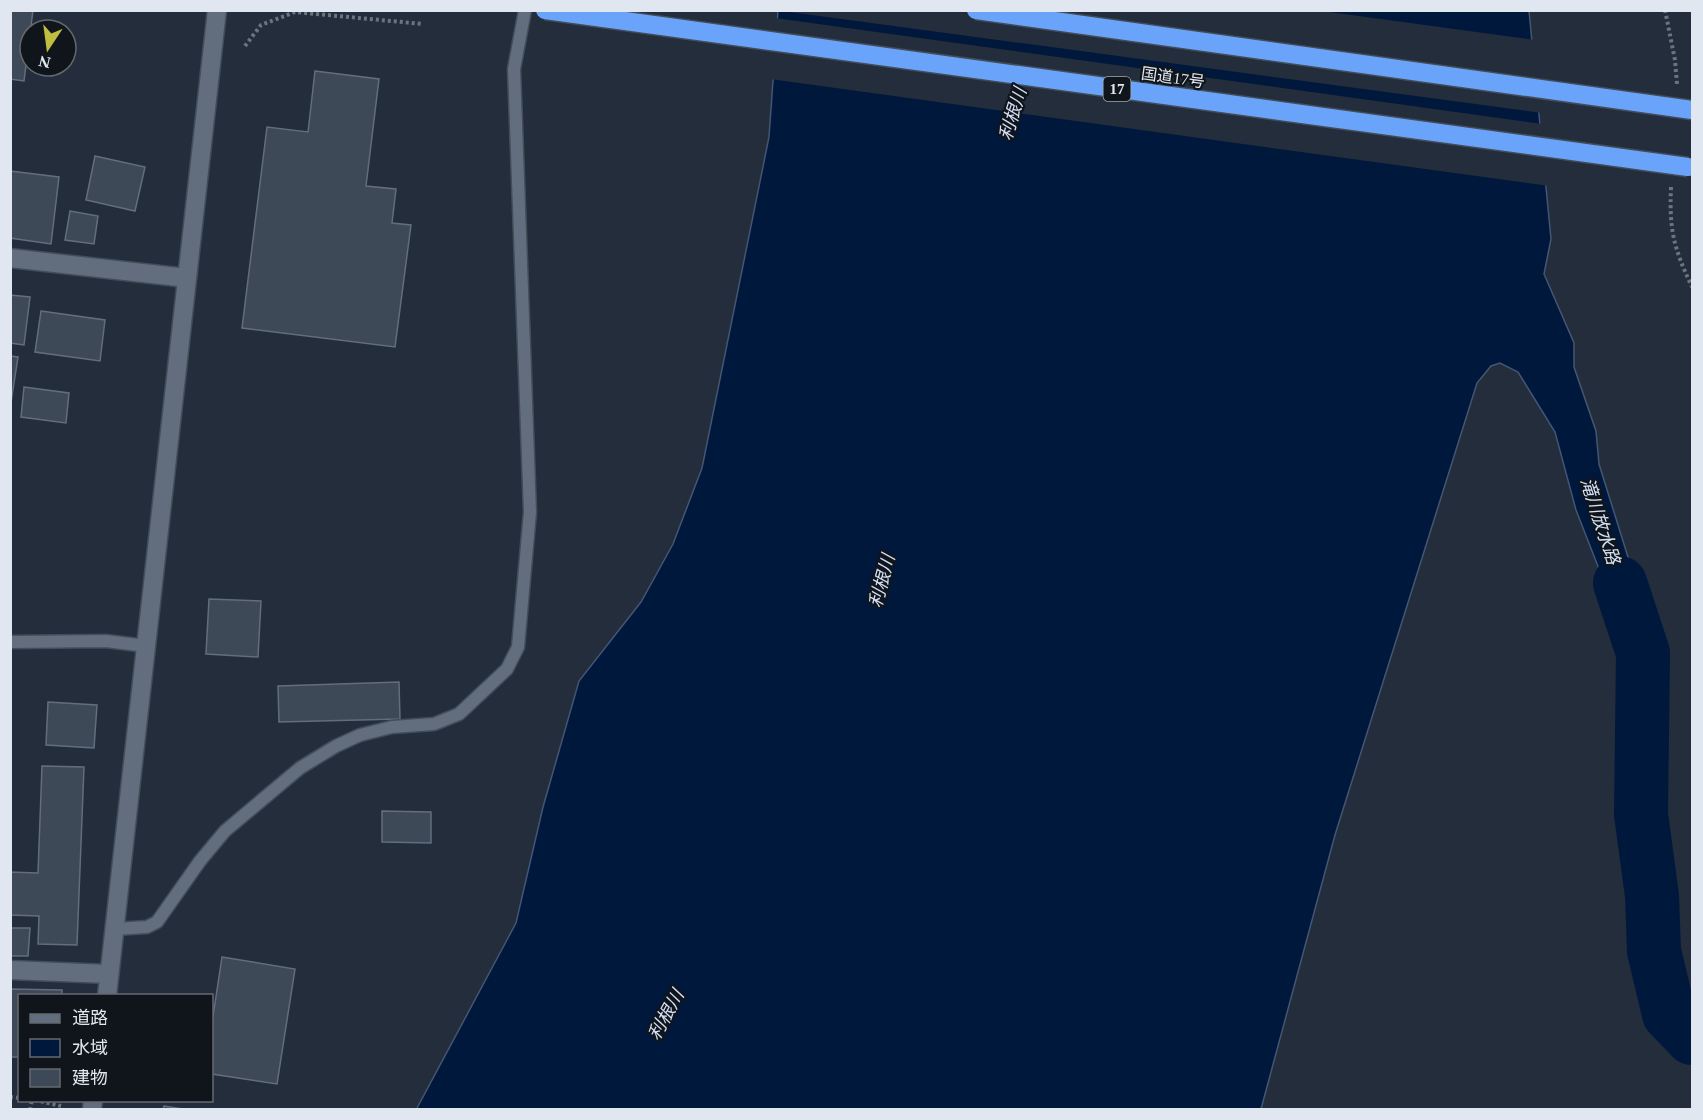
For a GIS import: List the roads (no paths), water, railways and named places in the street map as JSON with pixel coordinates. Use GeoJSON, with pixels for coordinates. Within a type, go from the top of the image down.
{"type":"FeatureCollection","features":[{"type":"Feature","properties":{"kind":"highway","name":"国道17号"},"geometry":{"type":"LineString","coordinates":[[545,10],[1688,167]]}},
{"type":"Feature","properties":{"kind":"highway"},"geometry":{"type":"LineString","coordinates":[[976,10],[1692,110]]}},
{"type":"Feature","properties":{"kind":"street"},"geometry":{"type":"LineString","coordinates":[[107,994],[217,10]]}},
{"type":"Feature","properties":{"kind":"street"},"geometry":{"type":"LineString","coordinates":[[10,258],[187,278]]}},
{"type":"Feature","properties":{"kind":"street"},"geometry":{"type":"LineString","coordinates":[[10,970],[109,974]]}},
{"type":"Feature","properties":{"kind":"lane"},"geometry":{"type":"LineString","coordinates":[[115,928],[147,927],[157,922],[200,861],[225,831],[300,768],[360,735],[392,727],[434,724],[459,714],[507,669],[518,647],[530,512],[514,69],[525,10]]}},
{"type":"Feature","properties":{"kind":"lane"},"geometry":{"type":"LineString","coordinates":[[10,642],[106,642],[146,646]]}},
{"type":"Feature","properties":{"kind":"water","name":"利根川"},"geometry":{"type":"Polygon","coordinates":[[[778,11],[1529,11],[1551,239],[1544,274],[1574,343],[1574,367],[1596,431],[1599,464],[1651,631],[1643,653],[1608,592],[1576,510],[1555,432],[1518,372],[1500,363],[1491,366],[1477,383],[1335,835],[1261,1109],[416,1110],[516,923],[543,807],[579,681],[641,602],[673,544],[702,468],[769,137],[778,11]]]}},
{"type":"Feature","properties":{"kind":"waterway","name":"滝川放水路"},"geometry":{"type":"LineString","coordinates":[[1620,583],[1643,653],[1641,814],[1652,896],[1654,951],[1669,1014],[1692,1038]]}}]}
